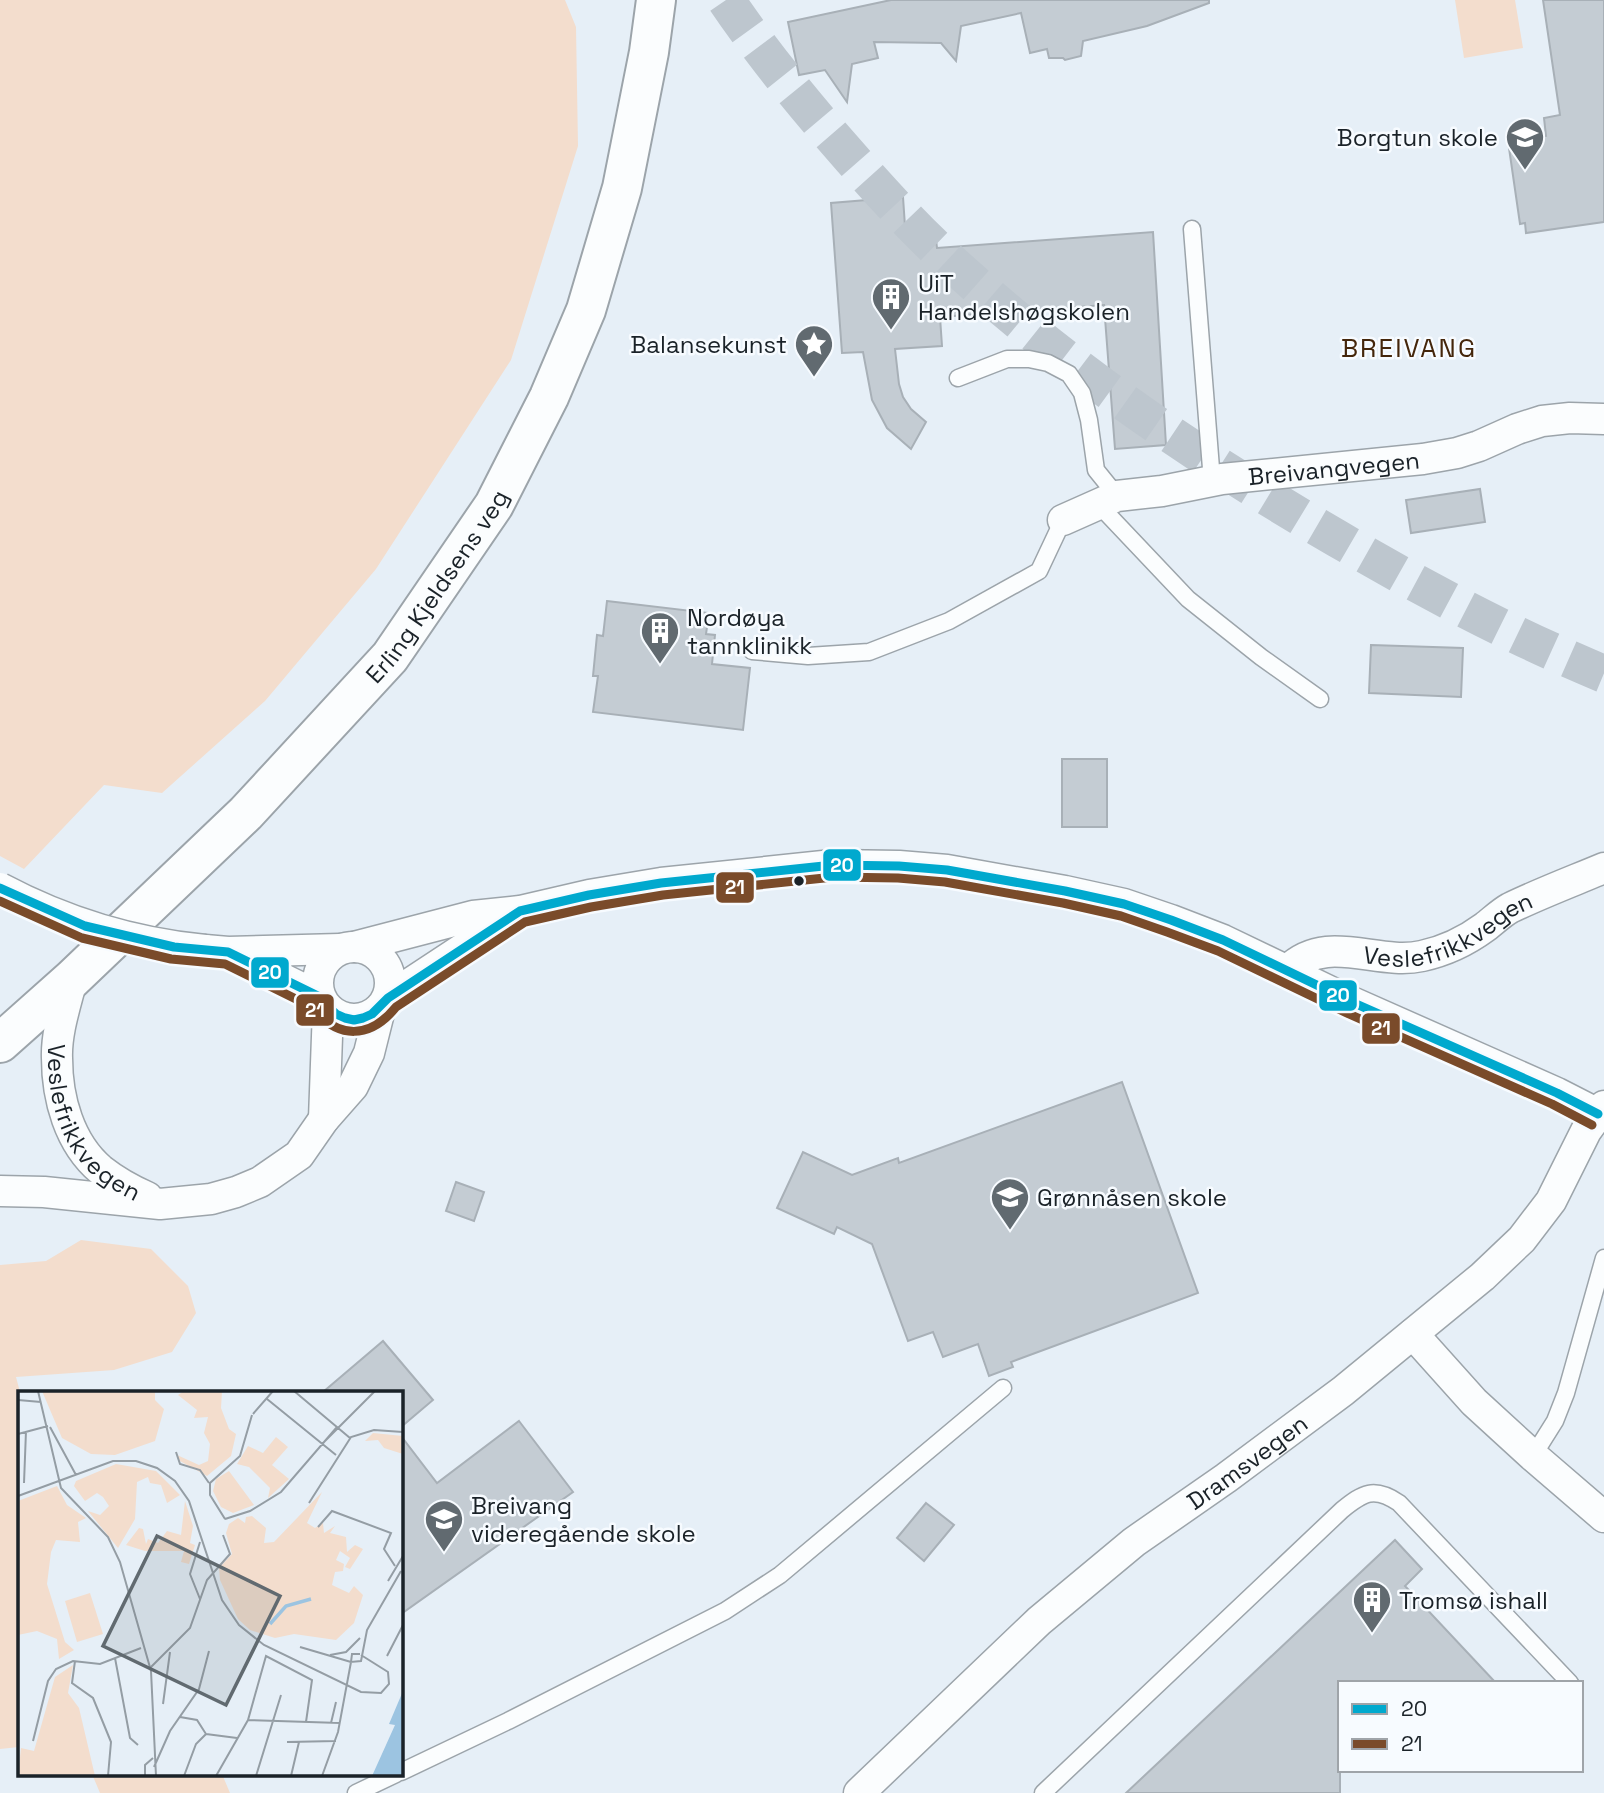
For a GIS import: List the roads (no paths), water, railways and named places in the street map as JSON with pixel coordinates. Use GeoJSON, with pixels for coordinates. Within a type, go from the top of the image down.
{"type":"FeatureCollection","features":[{"type":"Feature","properties":{"kind":"highway","name":"Erling Kjeldsens veg"},"geometry":{"type":"LineString","coordinates":[[0,1043],[72,979],[246,813],[390,657],[495,505],[549,397],[586,310],[622,188],[649,52],[656,0]]}},
{"type":"Feature","properties":{"kind":"street","name":"Breivangvegen"},"geometry":{"type":"LineString","coordinates":[[1063,520],[1107,500],[1212,481],[1423,459],[1479,446],[1542,421],[1604,419]]}},
{"type":"Feature","properties":{"kind":"street"},"geometry":{"type":"LineString","coordinates":[[324,1119],[324,1003],[317,983],[320,969],[328,957],[347,948],[473,916],[520,911],[589,895],[661,883],[833,865],[947,870],[1124,904],[1223,940],[1354,1003],[1601,1110]]}},
{"type":"Feature","properties":{"kind":"street","name":"Veslefrikkvegen"},"geometry":{"type":"LineString","coordinates":[[1288,970],[1310,955],[1330,951],[1405,959],[1446,950],[1471,937],[1510,909],[1604,868]]}},
{"type":"Feature","properties":{"kind":"street"},"geometry":{"type":"LineString","coordinates":[[0,888],[85,926],[174,947],[217,951],[347,948],[368,950],[380,957],[388,970],[391,984],[384,1003]]}},
{"type":"Feature","properties":{"kind":"street"},"geometry":{"type":"LineString","coordinates":[[217,951],[324,1003],[340,1017],[354,1020],[368,1017],[384,1003],[520,911]]}},
{"type":"Feature","properties":{"kind":"street","name":"Veslefrikkvegen"},"geometry":{"type":"LineString","coordinates":[[72,979],[56,1057],[65,1112],[73,1133],[83,1152],[101,1170],[160,1204]]}},
{"type":"Feature","properties":{"kind":"street","name":"Veslefrikkvegen"},"geometry":{"type":"LineString","coordinates":[[0,1191],[44,1192],[160,1204],[211,1199],[260,1182],[299,1155],[324,1119],[353,1086],[369,1053],[384,1003]]}},
{"type":"Feature","properties":{"kind":"street","name":"Dramsvegen"},"geometry":{"type":"LineString","coordinates":[[859,1793],[1039,1620],[1134,1542],[1343,1391],[1482,1277],[1522,1239],[1551,1201],[1586,1131],[1601,1110]]}},
{"type":"Feature","properties":{"kind":"street"},"geometry":{"type":"LineString","coordinates":[[1413,1334],[1474,1402],[1533,1457],[1604,1517]]}},
{"type":"Feature","properties":{"kind":"lane"},"geometry":{"type":"LineString","coordinates":[[1192,229],[1212,481]]}},
{"type":"Feature","properties":{"kind":"lane"},"geometry":{"type":"LineString","coordinates":[[958,378],[1007,359],[1029,359],[1048,363],[1069,374],[1082,393],[1096,470],[1107,500],[1188,599],[1261,657],[1320,699]]}},
{"type":"Feature","properties":{"kind":"lane"},"geometry":{"type":"LineString","coordinates":[[752,650],[808,656],[869,652],[949,621],[1040,571],[1063,520]]}},
{"type":"Feature","properties":{"kind":"lane"},"geometry":{"type":"LineString","coordinates":[[1533,1457],[1555,1421],[1566,1393],[1598,1295],[1604,1258]]}},
{"type":"Feature","properties":{"kind":"lane"},"geometry":{"type":"LineString","coordinates":[[402,1771],[726,1611],[780,1575],[1003,1388]]}},
{"type":"Feature","properties":{"kind":"lane"},"geometry":{"type":"LineString","coordinates":[[1043,1793],[1342,1510],[1358,1497],[1368,1493],[1382,1494],[1399,1503],[1568,1681]]}},
{"type":"Feature","properties":{"kind":"lane"},"geometry":{"type":"LineString","coordinates":[[356,1793],[392,1776]]}},
{"type":"Feature","properties":{"kind":"tunnel"},"geometry":{"type":"LineString","coordinates":[[726,0],[802,101],[893,205],[951,262],[1053,349],[1145,417],[1240,480],[1338,539],[1469,611],[1604,674]]}},
{"type":"Feature","properties":{"kind":"place","name":"Borgtun skole"},"geometry":{"type":"Point","coordinates":[1525,171]}},
{"type":"Feature","properties":{"kind":"place","name":"UiT Handelshøgskolen"},"geometry":{"type":"Point","coordinates":[891,331]}},
{"type":"Feature","properties":{"kind":"place","name":"Balansekunst"},"geometry":{"type":"Point","coordinates":[814,378]}},
{"type":"Feature","properties":{"kind":"place","name":"Nordøya tannklinikk"},"geometry":{"type":"Point","coordinates":[660,665]}},
{"type":"Feature","properties":{"kind":"place","name":"Grønnåsen skole"},"geometry":{"type":"Point","coordinates":[1010,1231]}},
{"type":"Feature","properties":{"kind":"place","name":"Breivang videregående skole"},"geometry":{"type":"Point","coordinates":[444,1553]}},
{"type":"Feature","properties":{"kind":"place","name":"Tromsø ishall"},"geometry":{"type":"Point","coordinates":[1372,1634]}},
{"type":"Feature","properties":{"kind":"district","name":"BREIVANG"},"geometry":{"type":"Point","coordinates":[1409,348]}}]}
